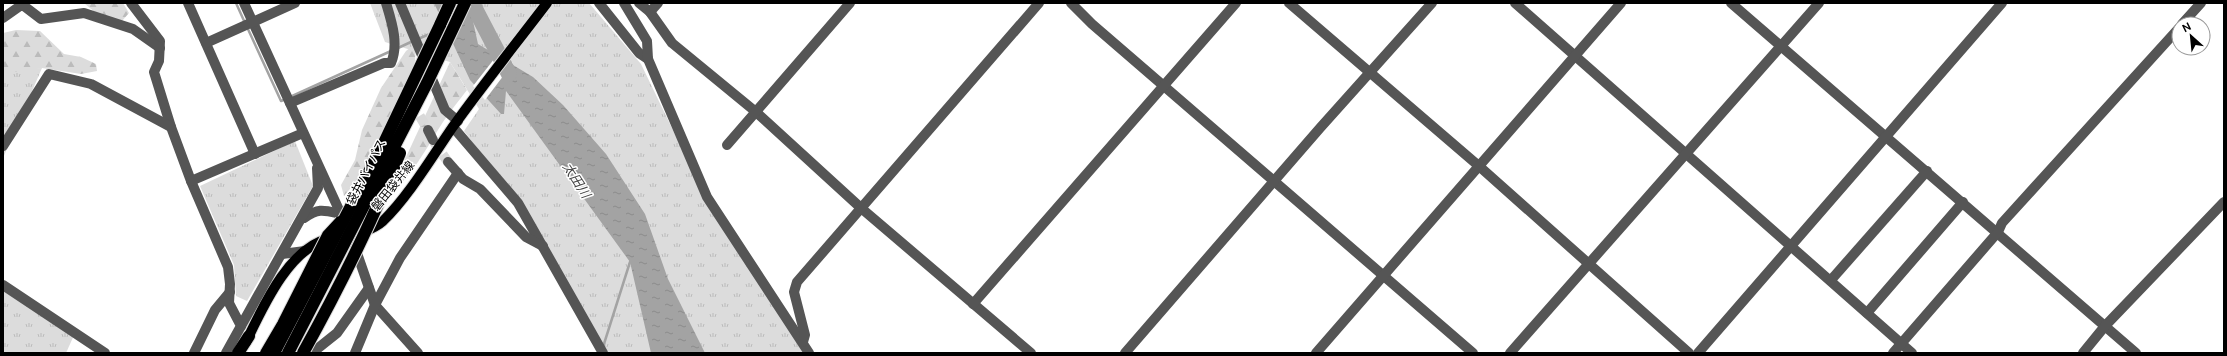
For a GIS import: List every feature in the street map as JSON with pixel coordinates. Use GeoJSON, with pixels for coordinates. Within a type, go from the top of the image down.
{"type":"FeatureCollection","features":[{"type":"Feature","properties":{"kind":"highway","name":"袋井バイパス"},"geometry":{"type":"LineString","coordinates":[[274,353],[343,214],[381,149],[450,3]]}},
{"type":"Feature","properties":{"kind":"highway","name":"袋井バイパス"},"geometry":{"type":"LineString","coordinates":[[288,353],[427,83],[465,3]]}},
{"type":"Feature","properties":{"kind":"highway"},"geometry":{"type":"LineString","coordinates":[[303,353],[332,301],[386,188],[427,83]]}},
{"type":"Feature","properties":{"kind":"highway"},"geometry":{"type":"LineString","coordinates":[[233,353],[249,336]]}},
{"type":"Feature","properties":{"kind":"main road","name":"磐田袋井線"},"geometry":{"type":"LineString","coordinates":[[249,336],[282,276],[294,260],[305,251],[324,240],[351,236],[372,228],[383,221],[413,184],[457,121],[547,3]]}},
{"type":"Feature","properties":{"kind":"main road"},"geometry":{"type":"LineString","coordinates":[[265,353],[282,324],[327,236],[343,214]]}},
{"type":"Feature","properties":{"kind":"street"},"geometry":{"type":"LineString","coordinates":[[132,3],[160,41],[159,61],[154,72],[171,127],[228,267],[230,292],[229,303],[241,326]]}},
{"type":"Feature","properties":{"kind":"street"},"geometry":{"type":"LineString","coordinates":[[188,3],[255,154]]}},
{"type":"Feature","properties":{"kind":"street"},"geometry":{"type":"LineString","coordinates":[[244,3],[317,163],[343,214],[375,305],[418,353]]}},
{"type":"Feature","properties":{"kind":"street"},"geometry":{"type":"LineString","coordinates":[[206,43],[296,3]]}},
{"type":"Feature","properties":{"kind":"street"},"geometry":{"type":"LineString","coordinates":[[290,103],[384,63],[391,64],[394,54],[394,38],[386,3]]}},
{"type":"Feature","properties":{"kind":"street"},"geometry":{"type":"LineString","coordinates":[[400,3],[445,110],[457,121],[506,187],[543,246],[603,353]]}},
{"type":"Feature","properties":{"kind":"street"},"geometry":{"type":"LineString","coordinates":[[599,3],[639,52],[648,59]]}},
{"type":"Feature","properties":{"kind":"street"},"geometry":{"type":"LineString","coordinates":[[624,3],[647,41],[648,59],[707,197],[721,221],[810,353]]}},
{"type":"Feature","properties":{"kind":"street"},"geometry":{"type":"LineString","coordinates":[[639,3],[650,12],[672,43],[756,112],[861,208],[1031,353]]}},
{"type":"Feature","properties":{"kind":"street"},"geometry":{"type":"LineString","coordinates":[[650,12],[658,3]]}},
{"type":"Feature","properties":{"kind":"street"},"geometry":{"type":"LineString","coordinates":[[727,145],[850,3]]}},
{"type":"Feature","properties":{"kind":"street"},"geometry":{"type":"LineString","coordinates":[[803,342],[805,335],[794,292],[797,282],[1039,3]]}},
{"type":"Feature","properties":{"kind":"street"},"geometry":{"type":"LineString","coordinates":[[1071,3],[1092,24],[1166,85],[1274,182],[1473,353]]}},
{"type":"Feature","properties":{"kind":"street"},"geometry":{"type":"LineString","coordinates":[[973,304],[1166,85],[1236,3]]}},
{"type":"Feature","properties":{"kind":"street"},"geometry":{"type":"LineString","coordinates":[[1289,3],[1589,262],[1689,353]]}},
{"type":"Feature","properties":{"kind":"street"},"geometry":{"type":"LineString","coordinates":[[1126,353],[1432,3]]}},
{"type":"Feature","properties":{"kind":"street"},"geometry":{"type":"LineString","coordinates":[[1515,3],[1912,353]]}},
{"type":"Feature","properties":{"kind":"street"},"geometry":{"type":"LineString","coordinates":[[1316,353],[1480,167],[1621,3]]}},
{"type":"Feature","properties":{"kind":"street"},"geometry":{"type":"LineString","coordinates":[[1731,3],[1998,232],[2136,353]]}},
{"type":"Feature","properties":{"kind":"street"},"geometry":{"type":"LineString","coordinates":[[1510,353],[1819,3]]}},
{"type":"Feature","properties":{"kind":"street"},"geometry":{"type":"LineString","coordinates":[[1698,353],[2002,3]]}},
{"type":"Feature","properties":{"kind":"street"},"geometry":{"type":"LineString","coordinates":[[2189,16],[2201,3]]}},
{"type":"Feature","properties":{"kind":"street"},"geometry":{"type":"LineString","coordinates":[[3,18],[20,6],[24,6],[41,19],[84,13],[133,29],[160,48]]}},
{"type":"Feature","properties":{"kind":"street"},"geometry":{"type":"LineString","coordinates":[[1893,353],[1998,232],[2008,217],[2171,37]]}},
{"type":"Feature","properties":{"kind":"street"},"geometry":{"type":"LineString","coordinates":[[3,146],[49,74],[91,84],[171,127]]}},
{"type":"Feature","properties":{"kind":"street"},"geometry":{"type":"LineString","coordinates":[[428,130],[433,140]]}},
{"type":"Feature","properties":{"kind":"street"},"geometry":{"type":"LineString","coordinates":[[192,181],[303,133]]}},
{"type":"Feature","properties":{"kind":"street"},"geometry":{"type":"LineString","coordinates":[[448,162],[463,179],[480,189],[526,238],[543,246]]}},
{"type":"Feature","properties":{"kind":"street"},"geometry":{"type":"LineString","coordinates":[[233,353],[241,326],[318,188],[317,163]]}},
{"type":"Feature","properties":{"kind":"street"},"geometry":{"type":"LineString","coordinates":[[1831,280],[1927,171]]}},
{"type":"Feature","properties":{"kind":"street"},"geometry":{"type":"LineString","coordinates":[[354,353],[375,305],[400,258],[458,173]]}},
{"type":"Feature","properties":{"kind":"street"},"geometry":{"type":"LineString","coordinates":[[1867,313],[1963,202]]}},
{"type":"Feature","properties":{"kind":"street"},"geometry":{"type":"LineString","coordinates":[[2082,353],[2224,202]]}},
{"type":"Feature","properties":{"kind":"street"},"geometry":{"type":"LineString","coordinates":[[302,219],[315,210],[325,210],[343,214]]}},
{"type":"Feature","properties":{"kind":"street"},"geometry":{"type":"LineString","coordinates":[[282,254],[305,251]]}},
{"type":"Feature","properties":{"kind":"street"},"geometry":{"type":"LineString","coordinates":[[3,285],[105,353]]}},
{"type":"Feature","properties":{"kind":"street"},"geometry":{"type":"LineString","coordinates":[[312,353],[337,333],[369,288]]}},
{"type":"Feature","properties":{"kind":"street"},"geometry":{"type":"LineString","coordinates":[[194,353],[215,310],[230,292]]}},
{"type":"Feature","properties":{"kind":"green space"},"geometry":{"type":"Polygon","coordinates":[[[84,3],[123,3],[129,13],[122,21],[104,20],[84,3]]]}},
{"type":"Feature","properties":{"kind":"green space"},"geometry":{"type":"Polygon","coordinates":[[[370,3],[589,3],[641,64],[712,211],[808,353],[603,353],[518,203],[464,131],[479,109],[450,62],[385,42],[370,3]]]}},
{"type":"Feature","properties":{"kind":"green space"},"geometry":{"type":"Polygon","coordinates":[[[16,30],[40,31],[64,54],[81,57],[96,64],[97,71],[81,74],[42,68],[21,72],[3,72],[3,33],[16,30]]]}},
{"type":"Feature","properties":{"kind":"green space"},"geometry":{"type":"Polygon","coordinates":[[[416,43],[415,61],[405,91],[366,170],[344,196],[341,185],[355,160],[362,130],[381,88],[406,51],[416,43]]]}},
{"type":"Feature","properties":{"kind":"green space"},"geometry":{"type":"Polygon","coordinates":[[[450,62],[467,90],[446,118],[411,171],[397,188],[388,196],[450,62]]]}},
{"type":"Feature","properties":{"kind":"green space"},"geometry":{"type":"Polygon","coordinates":[[[42,68],[3,158],[3,70],[42,68]]]}},
{"type":"Feature","properties":{"kind":"green space"},"geometry":{"type":"Polygon","coordinates":[[[295,141],[313,186],[247,301],[236,296],[234,265],[200,186],[295,141]]]}},
{"type":"Feature","properties":{"kind":"green space"},"geometry":{"type":"Polygon","coordinates":[[[3,286],[75,333],[66,353],[3,353],[3,286]]]}},
{"type":"Feature","properties":{"kind":"water"},"geometry":{"type":"Polygon","coordinates":[[[434,3],[469,3],[478,44],[533,77],[563,105],[606,154],[645,214],[668,279],[705,353],[651,353],[630,262],[506,91],[504,114],[501,114],[470,80],[434,3]]]}},
{"type":"Feature","properties":{"kind":"pier"},"geometry":{"type":"Polygon","coordinates":[[[498,54],[513,63],[485,100],[473,86],[498,54]]]}},
{"type":"Feature","properties":{"kind":"waterway"},"geometry":{"type":"LineString","coordinates":[[236,3],[245,23]]}},
{"type":"Feature","properties":{"kind":"waterway","name":"太田川"},"geometry":{"type":"LineString","coordinates":[[472,3],[509,74]]}},
{"type":"Feature","properties":{"kind":"waterway"},"geometry":{"type":"LineString","coordinates":[[469,16],[476,13]]}},
{"type":"Feature","properties":{"kind":"waterway"},"geometry":{"type":"LineString","coordinates":[[247,27],[281,101],[286,99]]}},
{"type":"Feature","properties":{"kind":"waterway"},"geometry":{"type":"LineString","coordinates":[[418,39],[432,33]]}},
{"type":"Feature","properties":{"kind":"waterway"},"geometry":{"type":"LineString","coordinates":[[398,48],[413,41]]}},
{"type":"Feature","properties":{"kind":"waterway"},"geometry":{"type":"LineString","coordinates":[[290,97],[391,51]]}},
{"type":"Feature","properties":{"kind":"waterway"},"geometry":{"type":"LineString","coordinates":[[603,347],[630,262]]}},
{"type":"Feature","properties":{"kind":"tunnel"},"geometry":{"type":"LineString","coordinates":[[412,103],[428,130]]}},
{"type":"Feature","properties":{"kind":"tunnel"},"geometry":{"type":"LineString","coordinates":[[434,142],[448,162]]}}]}
